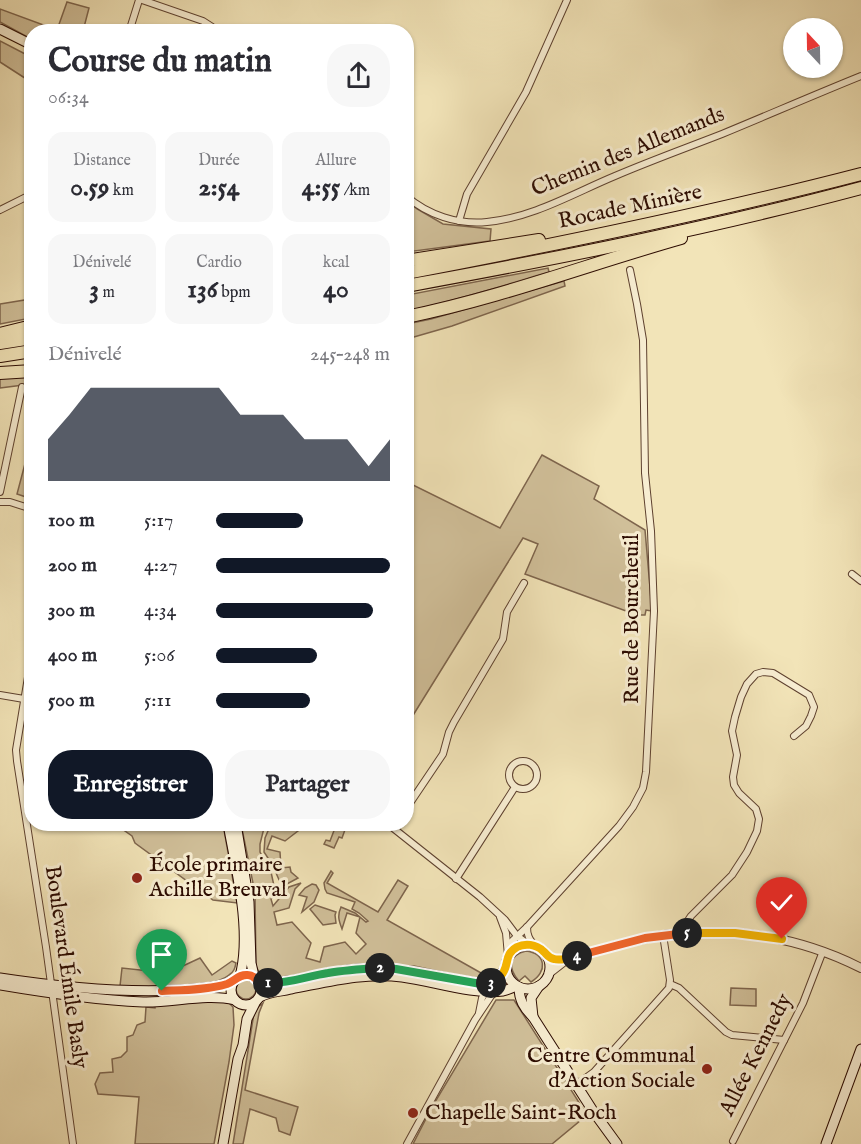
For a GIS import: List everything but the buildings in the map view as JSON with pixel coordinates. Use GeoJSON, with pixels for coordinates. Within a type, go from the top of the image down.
{"type":"FeatureCollection","features":[{"type":"Feature","properties":{"kind":"highway","name":"Rocade Minière"},"geometry":{"type":"LineString","coordinates":[[414,271],[650,225],[861,174]]}},
{"type":"Feature","properties":{"kind":"highway","name":"Rocade Minière"},"geometry":{"type":"LineString","coordinates":[[414,285],[544,261],[806,203],[861,188]]}},
{"type":"Feature","properties":{"kind":"highway"},"geometry":{"type":"LineString","coordinates":[[414,315],[512,291],[639,250],[806,203]]}},
{"type":"Feature","properties":{"kind":"highway"},"geometry":{"type":"LineString","coordinates":[[414,260],[632,223],[650,225]]}},
{"type":"Feature","properties":{"kind":"highway"},"geometry":{"type":"LineString","coordinates":[[0,334],[24,328]]}},
{"type":"Feature","properties":{"kind":"highway"},"geometry":{"type":"LineString","coordinates":[[0,343],[24,339]]}},
{"type":"Feature","properties":{"kind":"highway"},"geometry":{"type":"LineString","coordinates":[[0,356],[24,352]]}},
{"type":"Feature","properties":{"kind":"highway"},"geometry":{"type":"LineString","coordinates":[[0,373],[24,372]]}},
{"type":"Feature","properties":{"kind":"main road"},"geometry":{"type":"LineString","coordinates":[[0,29],[24,41]]}},
{"type":"Feature","properties":{"kind":"main road"},"geometry":{"type":"LineString","coordinates":[[0,35],[24,47]]}},
{"type":"Feature","properties":{"kind":"main road"},"geometry":{"type":"LineString","coordinates":[[222,1144],[237,1059],[238,1002],[231,991],[244,963],[242,903],[229,831]]}},
{"type":"Feature","properties":{"kind":"main road"},"geometry":{"type":"LineString","coordinates":[[237,831],[249,902],[250,963],[262,989],[247,1019],[243,1045],[237,1059]]}},
{"type":"Feature","properties":{"kind":"main road"},"geometry":{"type":"LineString","coordinates":[[0,978],[51,988],[71,995],[117,1001],[146,1002],[222,997],[248,1005],[275,991],[330,980],[366,976],[389,975],[462,988],[489,987],[505,969],[508,956],[517,947],[531,945],[541,949],[548,956],[550,963],[549,973],[531,998],[533,1017]]}},
{"type":"Feature","properties":{"kind":"main road"},"geometry":{"type":"LineString","coordinates":[[0,985],[162,991],[221,985],[244,974],[257,979],[288,982],[327,973],[383,968],[407,970],[481,984],[499,991],[539,986]]}},
{"type":"Feature","properties":{"kind":"main road"},"geometry":{"type":"LineString","coordinates":[[505,969],[510,981],[517,987],[521,1002],[617,1144]]}},
{"type":"Feature","properties":{"kind":"main road"},"geometry":{"type":"LineString","coordinates":[[826,1144],[861,1049]]}},
{"type":"Feature","properties":{"kind":"street"},"geometry":{"type":"LineString","coordinates":[[132,24],[140,0],[208,24]]}},
{"type":"Feature","properties":{"kind":"street"},"geometry":{"type":"LineString","coordinates":[[459,221],[467,194],[526,92],[567,0]]}},
{"type":"Feature","properties":{"kind":"street","name":"Chemin des Allemands"},"geometry":{"type":"LineString","coordinates":[[414,203],[446,218],[459,221],[504,220],[548,206],[615,176],[861,76]]}},
{"type":"Feature","properties":{"kind":"street"},"geometry":{"type":"LineString","coordinates":[[0,210],[24,198]]}},
{"type":"Feature","properties":{"kind":"street","name":"Rue de Bourcheuil"},"geometry":{"type":"LineString","coordinates":[[508,945],[619,826],[643,788],[646,772],[654,611],[651,531],[645,473],[643,340],[630,270]]}},
{"type":"Feature","properties":{"kind":"street"},"geometry":{"type":"LineString","coordinates":[[0,492],[22,387]]}},
{"type":"Feature","properties":{"kind":"street"},"geometry":{"type":"LineString","coordinates":[[0,502],[10,502],[24,506]]}},
{"type":"Feature","properties":{"kind":"street"},"geometry":{"type":"LineString","coordinates":[[852,574],[861,581]]}},
{"type":"Feature","properties":{"kind":"street"},"geometry":{"type":"LineString","coordinates":[[414,798],[443,754],[454,722],[503,639],[507,612],[524,583]]}},
{"type":"Feature","properties":{"kind":"street"},"geometry":{"type":"LineString","coordinates":[[685,933],[691,916],[732,875],[757,831],[759,819],[757,811],[734,785],[737,755],[732,731],[741,698],[747,684],[756,674],[773,673],[809,695],[813,707],[811,717],[806,726],[794,736]]}},
{"type":"Feature","properties":{"kind":"street"},"geometry":{"type":"LineString","coordinates":[[0,695],[24,699]]}},
{"type":"Feature","properties":{"kind":"street","name":"Boulevard Émile Basly"},"geometry":{"type":"LineString","coordinates":[[24,699],[16,750],[24,808]]}},
{"type":"Feature","properties":{"kind":"street"},"geometry":{"type":"LineString","coordinates":[[520,761],[531,762],[537,772],[535,782],[525,789],[515,787],[509,776],[510,768],[520,761]]}},
{"type":"Feature","properties":{"kind":"street"},"geometry":{"type":"LineString","coordinates":[[456,879],[515,787]]}},
{"type":"Feature","properties":{"kind":"street","name":"Boulevard Émile Basly"},"geometry":{"type":"LineString","coordinates":[[27,831],[74,1144]]}},
{"type":"Feature","properties":{"kind":"street"},"geometry":{"type":"LineString","coordinates":[[399,831],[499,913],[518,936],[531,945]]}},
{"type":"Feature","properties":{"kind":"street"},"geometry":{"type":"LineString","coordinates":[[499,913],[506,933],[508,956]]}},
{"type":"Feature","properties":{"kind":"street"},"geometry":{"type":"LineString","coordinates":[[527,927],[531,945]]}},
{"type":"Feature","properties":{"kind":"street"},"geometry":{"type":"LineString","coordinates":[[548,956],[557,960],[568,959],[663,935],[710,932],[760,935],[790,941],[823,951],[861,968]]}},
{"type":"Feature","properties":{"kind":"street"},"geometry":{"type":"LineString","coordinates":[[576,1085],[594,1072],[667,991],[670,984],[663,935]]}},
{"type":"Feature","properties":{"kind":"street","name":"Allée Kennedy"},"geometry":{"type":"LineString","coordinates":[[733,1141],[803,1003],[823,951]]}},
{"type":"Feature","properties":{"kind":"street"},"geometry":{"type":"LineString","coordinates":[[549,973],[568,959]]}},
{"type":"Feature","properties":{"kind":"street"},"geometry":{"type":"LineString","coordinates":[[670,984],[679,988],[732,1035],[784,1040]]}},
{"type":"Feature","properties":{"kind":"street"},"geometry":{"type":"LineString","coordinates":[[479,1014],[480,1005],[489,987]]}},
{"type":"Feature","properties":{"kind":"street"},"geometry":{"type":"LineString","coordinates":[[462,988],[476,996],[480,1005]]}},
{"type":"Feature","properties":{"kind":"street"},"geometry":{"type":"LineString","coordinates":[[407,1144],[479,1014],[492,994],[499,991]]}},
{"type":"Feature","properties":{"kind":"street"},"geometry":{"type":"LineString","coordinates":[[54,1011],[55,1004],[60,999],[71,995]]}},
{"type":"Feature","properties":{"kind":"shaded area"},"geometry":{"type":"Polygon","coordinates":[[[67,2],[89,8],[85,24],[59,24],[67,2]]]}},
{"type":"Feature","properties":{"kind":"shaded area"},"geometry":{"type":"Polygon","coordinates":[[[0,9],[41,24],[24,24],[24,35],[0,22],[0,9]]]}},
{"type":"Feature","properties":{"kind":"shaded area"},"geometry":{"type":"Polygon","coordinates":[[[0,41],[24,53],[24,77],[0,62],[0,41]]]}},
{"type":"Feature","properties":{"kind":"shaded area"},"geometry":{"type":"Polygon","coordinates":[[[414,207],[443,224],[491,229],[490,241],[414,251],[414,207]]]}},
{"type":"Feature","properties":{"kind":"shaded area"},"geometry":{"type":"Polygon","coordinates":[[[548,268],[549,272],[414,309],[414,294],[548,268]]]}},
{"type":"Feature","properties":{"kind":"shaded area"},"geometry":{"type":"Polygon","coordinates":[[[564,281],[565,286],[414,337],[414,323],[564,281]]]}},
{"type":"Feature","properties":{"kind":"shaded area"},"geometry":{"type":"Polygon","coordinates":[[[24,300],[24,319],[0,324],[0,304],[24,300]]]}},
{"type":"Feature","properties":{"kind":"shaded area"},"geometry":{"type":"Polygon","coordinates":[[[24,376],[24,385],[0,388],[0,378],[24,376]]]}},
{"type":"Feature","properties":{"kind":"shaded area"},"geometry":{"type":"Polygon","coordinates":[[[542,455],[599,486],[594,499],[645,530],[652,611],[646,610],[645,615],[637,615],[525,574],[538,544],[523,538],[414,714],[414,485],[500,528],[542,455]]]}},
{"type":"Feature","properties":{"kind":"shaded area"},"geometry":{"type":"Polygon","coordinates":[[[24,468],[24,496],[17,494],[24,468]]]}},
{"type":"Feature","properties":{"kind":"shaded area"},"geometry":{"type":"Polygon","coordinates":[[[125,831],[224,831],[237,903],[213,900],[135,843],[132,836],[125,831]]]}},
{"type":"Feature","properties":{"kind":"shaded area"},"geometry":{"type":"Polygon","coordinates":[[[242,831],[263,831],[260,852],[271,872],[276,895],[271,899],[273,906],[289,887],[301,883],[295,889],[289,908],[274,912],[277,925],[292,922],[311,943],[306,958],[320,962],[324,947],[345,942],[356,954],[366,944],[356,933],[360,917],[368,921],[352,909],[355,902],[327,893],[325,889],[324,883],[331,871],[333,873],[327,883],[378,912],[398,880],[408,886],[387,920],[490,978],[466,977],[414,966],[393,966],[271,980],[258,971],[256,966],[255,893],[242,831]]]}},
{"type":"Feature","properties":{"kind":"shaded area"},"geometry":{"type":"Polygon","coordinates":[[[268,831],[298,831],[285,841],[272,836],[267,849],[280,852],[281,868],[290,867],[291,872],[298,878],[287,884],[280,882],[264,852],[268,831]]]}},
{"type":"Feature","properties":{"kind":"shaded area"},"geometry":{"type":"Polygon","coordinates":[[[334,831],[345,831],[334,848],[324,844],[326,840],[330,841],[334,831]]]}},
{"type":"Feature","properties":{"kind":"shaded area"},"geometry":{"type":"Polygon","coordinates":[[[312,884],[316,885],[319,890],[314,902],[302,912],[307,897],[299,895],[312,884]]]}},
{"type":"Feature","properties":{"kind":"shaded area"},"geometry":{"type":"Polygon","coordinates":[[[315,905],[336,912],[336,923],[323,925],[310,909],[315,905]]]}},
{"type":"Feature","properties":{"kind":"shaded area"},"geometry":{"type":"Polygon","coordinates":[[[341,907],[360,917],[347,913],[342,929],[339,918],[341,907]]]}},
{"type":"Feature","properties":{"kind":"shaded area"},"geometry":{"type":"Polygon","coordinates":[[[526,951],[538,955],[542,964],[540,973],[531,982],[525,976],[519,981],[512,967],[513,959],[526,951]]]}},
{"type":"Feature","properties":{"kind":"shaded area"},"geometry":{"type":"Polygon","coordinates":[[[200,958],[212,975],[232,961],[236,963],[231,974],[208,983],[177,986],[120,986],[122,968],[168,973],[200,958]]]}},
{"type":"Feature","properties":{"kind":"shaded area"},"geometry":{"type":"Polygon","coordinates":[[[246,979],[253,982],[256,989],[253,996],[246,999],[239,996],[236,989],[239,982],[246,979]]]}},
{"type":"Feature","properties":{"kind":"shaded area"},"geometry":{"type":"Polygon","coordinates":[[[731,988],[756,989],[756,1006],[730,1005],[731,988]]]}},
{"type":"Feature","properties":{"kind":"shaded area"},"geometry":{"type":"Polygon","coordinates":[[[496,1000],[514,1000],[587,1115],[552,1144],[413,1144],[432,1107],[496,1000]]]}},
{"type":"Feature","properties":{"kind":"shaded area"},"geometry":{"type":"Polygon","coordinates":[[[217,1001],[229,1003],[233,1007],[234,1025],[214,1144],[135,1144],[139,1097],[98,1094],[95,1084],[100,1073],[113,1072],[112,1059],[121,1057],[127,1051],[127,1037],[133,1035],[137,1025],[145,1022],[146,1007],[217,1001]]]}},
{"type":"Feature","properties":{"kind":"shaded area"},"geometry":{"type":"Polygon","coordinates":[[[263,1003],[259,1013],[245,1090],[298,1107],[290,1135],[279,1131],[276,1118],[250,1109],[243,1144],[233,1144],[254,1013],[263,1003]]]}},
{"type":"Feature","properties":{"kind":"place","name":"École primaire Achille Breuval"},"geometry":{"type":"Point","coordinates":[137,878]}},
{"type":"Feature","properties":{"kind":"place","name":"Centre Communal d'Action Sociale"},"geometry":{"type":"Point","coordinates":[707,1069]}},
{"type":"Feature","properties":{"kind":"place","name":"Chapelle Saint-Roch"},"geometry":{"type":"Point","coordinates":[413,1113]}},
{"type":"Feature","properties":{"kind":"route"},"geometry":{"type":"LineString","coordinates":[[162,991],[221,985],[234,981],[244,974],[254,976],[260,982],[274,983],[360,969],[396,969],[484,984],[491,983],[501,975],[511,952],[517,947],[528,944],[541,949],[548,956],[557,960],[663,935],[710,932],[760,935],[782,939]]}}]}
